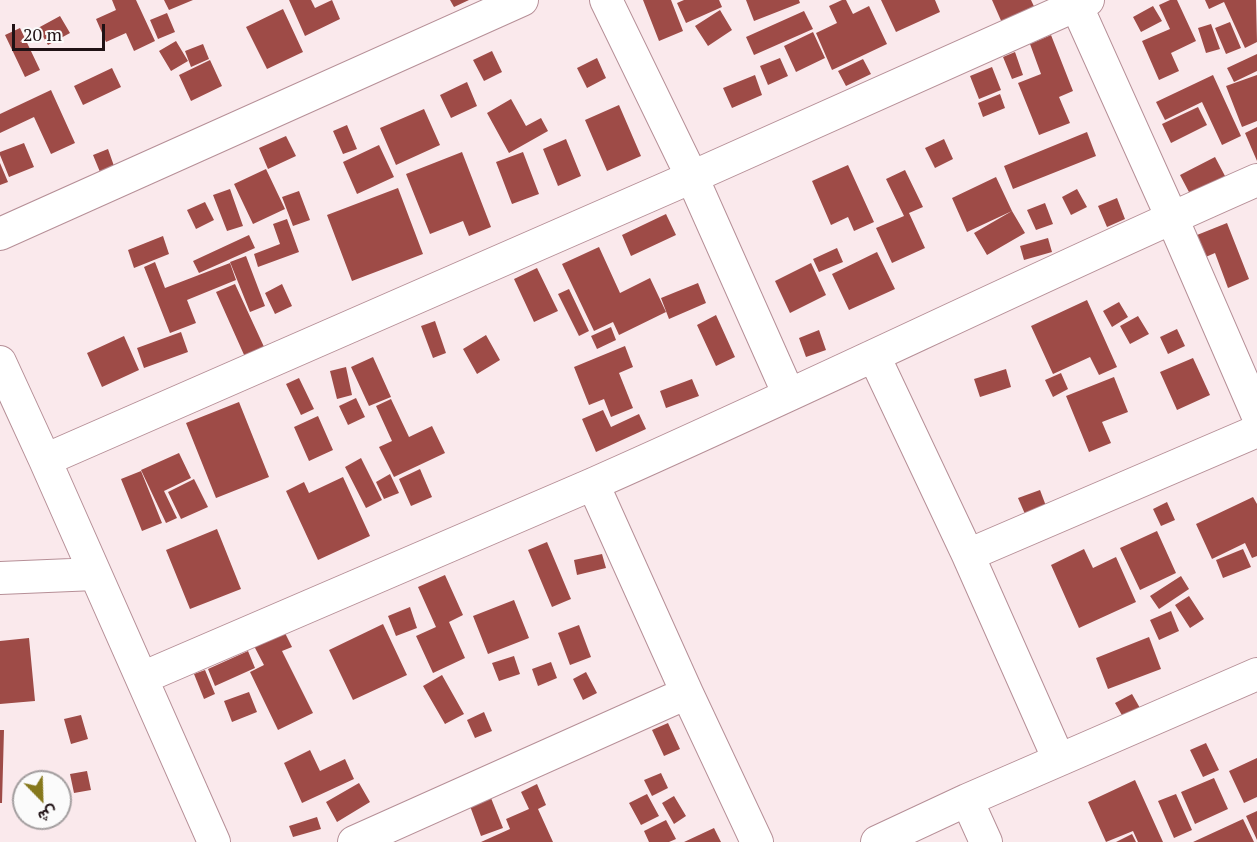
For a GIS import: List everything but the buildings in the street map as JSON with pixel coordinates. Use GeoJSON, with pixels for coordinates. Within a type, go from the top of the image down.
{"type":"FeatureCollection","features":[{"type":"Feature","properties":{"kind":"street"},"geometry":{"type":"LineString","coordinates":[[0,234],[522,0]]}},
{"type":"Feature","properties":{"kind":"street"},"geometry":{"type":"LineString","coordinates":[[606,0],[692,177],[789,395]]}},
{"type":"Feature","properties":{"kind":"street"},"geometry":{"type":"LineString","coordinates":[[45,460],[692,177],[1079,2],[1257,414]]}},
{"type":"Feature","properties":{"kind":"street"},"geometry":{"type":"LineString","coordinates":[[141,678],[593,484],[1257,180]]}},
{"type":"Feature","properties":{"kind":"street"},"geometry":{"type":"LineString","coordinates":[[874,356],[968,555],[1059,760]]}},
{"type":"Feature","properties":{"kind":"street"},"geometry":{"type":"LineString","coordinates":[[0,362],[11,413],[45,460],[214,842]]}},
{"type":"Feature","properties":{"kind":"street"},"geometry":{"type":"LineString","coordinates":[[968,555],[1257,431]]}},
{"type":"Feature","properties":{"kind":"street"},"geometry":{"type":"LineString","coordinates":[[593,484],[757,842]]}},
{"type":"Feature","properties":{"kind":"street"},"geometry":{"type":"LineString","coordinates":[[0,578],[95,574]]}},
{"type":"Feature","properties":{"kind":"street"},"geometry":{"type":"LineString","coordinates":[[877,842],[967,800],[1257,674]]}},
{"type":"Feature","properties":{"kind":"street"},"geometry":{"type":"LineString","coordinates":[[354,842],[687,693]]}},
{"type":"Feature","properties":{"kind":"street"},"geometry":{"type":"LineString","coordinates":[[967,800],[986,842]]}}]}
